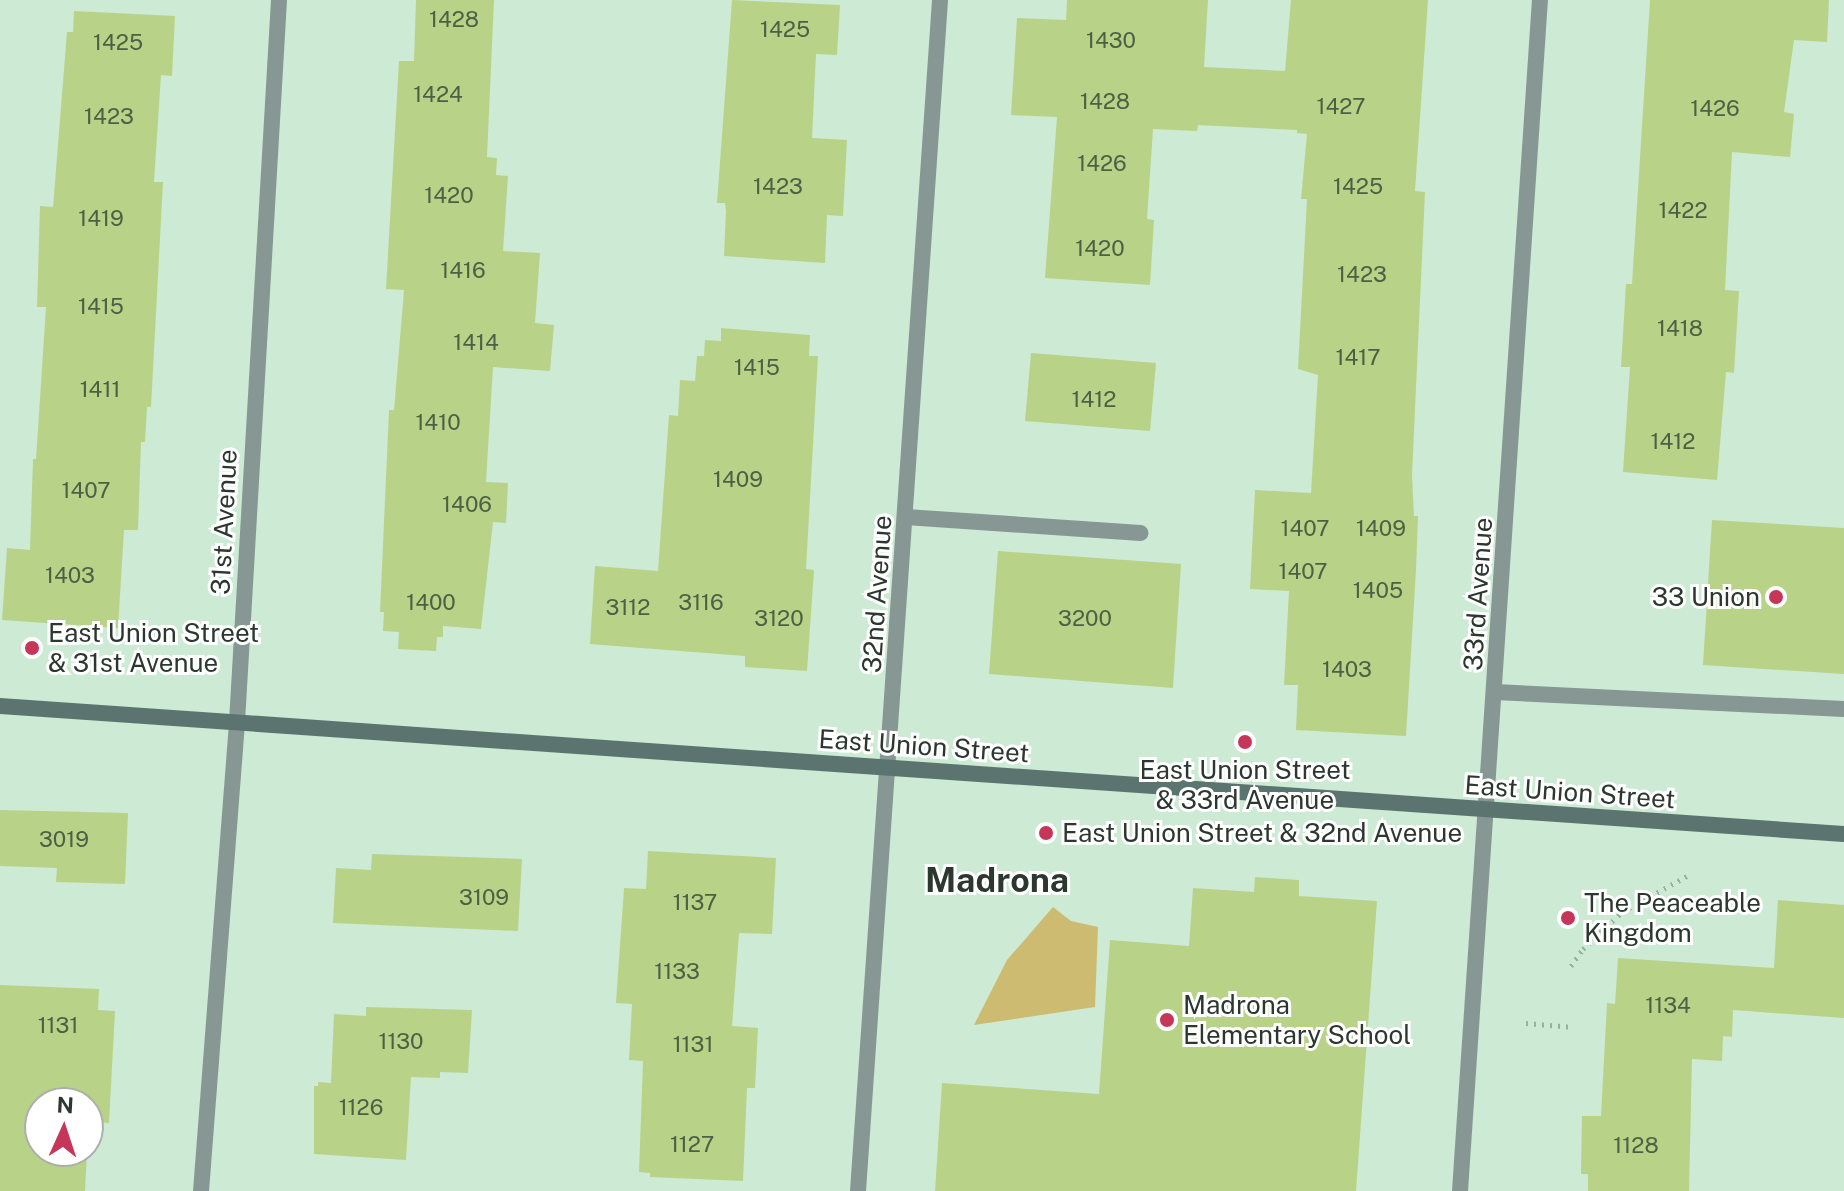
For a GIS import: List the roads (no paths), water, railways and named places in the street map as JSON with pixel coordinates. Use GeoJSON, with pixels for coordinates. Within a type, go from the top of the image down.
{"type":"FeatureCollection","features":[{"type":"Feature","properties":{"kind":"street","name":"31st Avenue"},"geometry":{"type":"LineString","coordinates":[[201,1191],[237,722],[279,0]]}},
{"type":"Feature","properties":{"kind":"street","name":"32nd Avenue"},"geometry":{"type":"LineString","coordinates":[[858,1191],[940,0]]}},
{"type":"Feature","properties":{"kind":"street","name":"33rd Avenue"},"geometry":{"type":"LineString","coordinates":[[1460,1191],[1540,0]]}},
{"type":"Feature","properties":{"kind":"street"},"geometry":{"type":"LineString","coordinates":[[906,517],[1140,533]]}},
{"type":"Feature","properties":{"kind":"street"},"geometry":{"type":"LineString","coordinates":[[1495,692],[1844,709]]}},
{"type":"Feature","properties":{"kind":"street","name":"East Union Street"},"geometry":{"type":"LineString","coordinates":[[0,706],[1844,834]]}},
{"type":"Feature","properties":{"kind":"place","name":"33 Union"},"geometry":{"type":"Point","coordinates":[1776,597]}},
{"type":"Feature","properties":{"kind":"place","name":"East Union Street & 31st Avenue"},"geometry":{"type":"Point","coordinates":[32,648]}},
{"type":"Feature","properties":{"kind":"place","name":"East Union Street & 33rd Avenue"},"geometry":{"type":"Point","coordinates":[1245,742]}},
{"type":"Feature","properties":{"kind":"place","name":"East Union Street & 32nd Avenue"},"geometry":{"type":"Point","coordinates":[1046,833]}},
{"type":"Feature","properties":{"kind":"place","name":"The Peaceable Kingdom"},"geometry":{"type":"Point","coordinates":[1568,918]}},
{"type":"Feature","properties":{"kind":"place","name":"Madrona Elementary School"},"geometry":{"type":"Point","coordinates":[1167,1020]}},
{"type":"Feature","properties":{"kind":"district","name":"Madrona"},"geometry":{"type":"Point","coordinates":[997,881]}}]}
